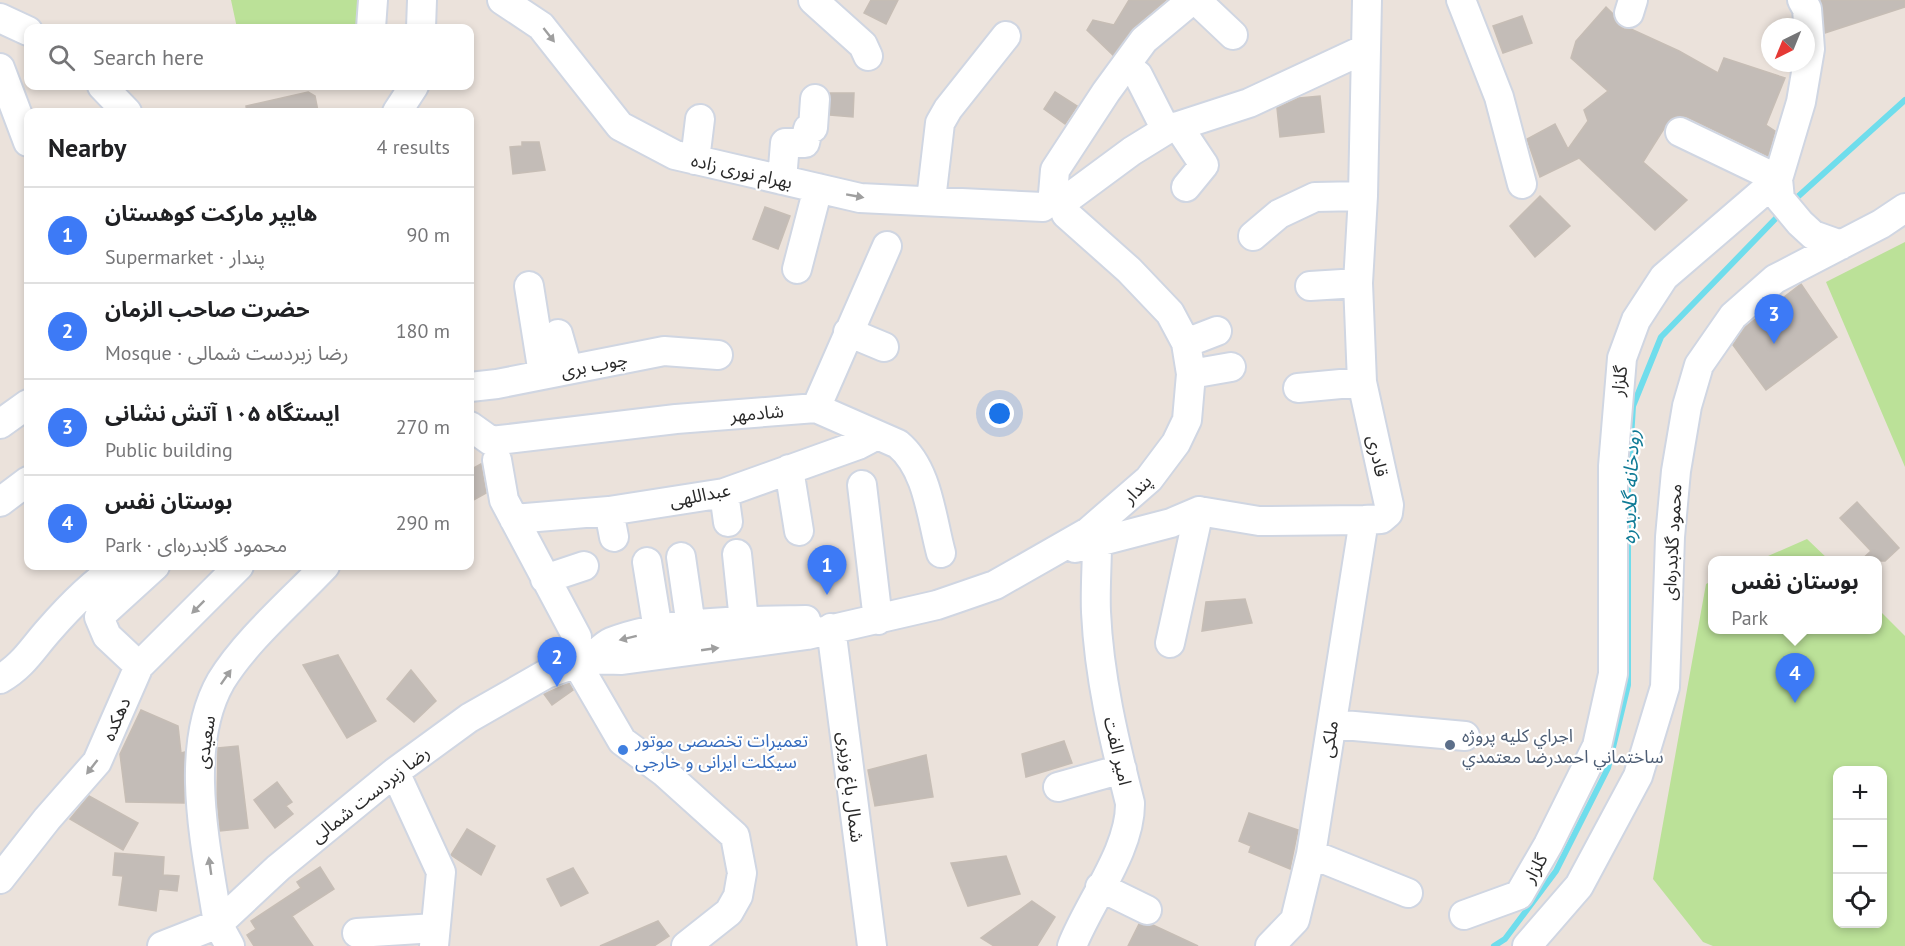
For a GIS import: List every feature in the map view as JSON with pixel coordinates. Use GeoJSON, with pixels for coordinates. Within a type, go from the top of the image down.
{"type":"FeatureCollection","features":[{"type":"Feature","properties":{"kind":"street"},"geometry":{"type":"LineString","coordinates":[[371,24],[373,0]]}},
{"type":"Feature","properties":{"kind":"street"},"geometry":{"type":"LineString","coordinates":[[421,24],[422,0]]}},
{"type":"Feature","properties":{"kind":"street","name":"بهرام نوری زاده"},"geometry":{"type":"LineString","coordinates":[[502,0],[541,26],[620,126],[675,155],[860,198],[1057,204]]}},
{"type":"Feature","properties":{"kind":"street"},"geometry":{"type":"LineString","coordinates":[[813,0],[863,45],[868,56]]}},
{"type":"Feature","properties":{"kind":"street","name":"قادری"},"geometry":{"type":"LineString","coordinates":[[1199,511],[1259,521],[1381,519],[1388,513],[1389,505],[1362,382],[1358,283],[1364,196],[1367,0]]}},
{"type":"Feature","properties":{"kind":"street"},"geometry":{"type":"LineString","coordinates":[[1461,0],[1499,97],[1522,184]]}},
{"type":"Feature","properties":{"kind":"street"},"geometry":{"type":"LineString","coordinates":[[1779,189],[1801,102],[1810,49],[1807,9],[1802,0]]}},
{"type":"Feature","properties":{"kind":"street"},"geometry":{"type":"LineString","coordinates":[[1057,204],[1055,170],[1106,92],[1144,40],[1178,5],[1233,35]]}},
{"type":"Feature","properties":{"kind":"street"},"geometry":{"type":"LineString","coordinates":[[0,18],[24,29]]}},
{"type":"Feature","properties":{"kind":"street"},"geometry":{"type":"LineString","coordinates":[[931,200],[940,123],[948,109],[1006,36]]}},
{"type":"Feature","properties":{"kind":"street"},"geometry":{"type":"LineString","coordinates":[[1057,204],[1132,151],[1172,128],[1249,103],[1365,49]]}},
{"type":"Feature","properties":{"kind":"street"},"geometry":{"type":"LineString","coordinates":[[0,68],[24,131]]}},
{"type":"Feature","properties":{"kind":"street"},"geometry":{"type":"LineString","coordinates":[[1138,75],[1172,128],[1204,165],[1186,187]]}},
{"type":"Feature","properties":{"kind":"street"},"geometry":{"type":"LineString","coordinates":[[106,90],[123,108]]}},
{"type":"Feature","properties":{"kind":"street"},"geometry":{"type":"LineString","coordinates":[[400,108],[411,90]]}},
{"type":"Feature","properties":{"kind":"street"},"geometry":{"type":"LineString","coordinates":[[418,108],[419,90]]}},
{"type":"Feature","properties":{"kind":"street"},"geometry":{"type":"LineString","coordinates":[[782,180],[785,143],[805,143],[807,129],[813,128],[815,99]]}},
{"type":"Feature","properties":{"kind":"street"},"geometry":{"type":"LineString","coordinates":[[695,160],[700,119]]}},
{"type":"Feature","properties":{"kind":"street"},"geometry":{"type":"LineString","coordinates":[[1680,132],[1779,189],[1800,223],[1813,235],[1841,245]]}},
{"type":"Feature","properties":{"kind":"street"},"geometry":{"type":"LineString","coordinates":[[797,269],[818,188]]}},
{"type":"Feature","properties":{"kind":"street","name":"گلزار"},"geometry":{"type":"LineString","coordinates":[[1464,915],[1520,895],[1597,746],[1613,674],[1613,466],[1616,410],[1622,358],[1636,320],[1664,277],[1779,189]]}},
{"type":"Feature","properties":{"kind":"street"},"geometry":{"type":"LineString","coordinates":[[1253,236],[1279,214],[1315,197],[1364,196]]}},
{"type":"Feature","properties":{"kind":"street","name":"پندار"},"geometry":{"type":"LineString","coordinates":[[581,652],[622,660],[706,650],[807,634],[937,605],[995,585],[1088,532],[1149,479],[1176,443],[1187,420],[1191,374],[1186,343],[1170,313],[1057,204]]}},
{"type":"Feature","properties":{"kind":"street","name":"محمود گلابدره‌ای"},"geometry":{"type":"LineString","coordinates":[[1527,946],[1579,886],[1638,776],[1665,687],[1670,537],[1676,471],[1687,406],[1699,365],[1733,316],[1775,279],[1905,208]]}},
{"type":"Feature","properties":{"kind":"street"},"geometry":{"type":"LineString","coordinates":[[816,408],[887,246]]}},
{"type":"Feature","properties":{"kind":"street"},"geometry":{"type":"LineString","coordinates":[[1310,286],[1358,283]]}},
{"type":"Feature","properties":{"kind":"street"},"geometry":{"type":"LineString","coordinates":[[530,286],[555,372]]}},
{"type":"Feature","properties":{"kind":"street"},"geometry":{"type":"LineString","coordinates":[[1186,343],[1216,331]]}},
{"type":"Feature","properties":{"kind":"street"},"geometry":{"type":"LineString","coordinates":[[849,332],[884,347]]}},
{"type":"Feature","properties":{"kind":"street"},"geometry":{"type":"LineString","coordinates":[[555,372],[558,334]]}},
{"type":"Feature","properties":{"kind":"street","name":"چوب بری"},"geometry":{"type":"LineString","coordinates":[[474,387],[664,351],[718,355]]}},
{"type":"Feature","properties":{"kind":"street"},"geometry":{"type":"LineString","coordinates":[[1191,374],[1231,367]]}},
{"type":"Feature","properties":{"kind":"street"},"geometry":{"type":"LineString","coordinates":[[1298,388],[1362,382]]}},
{"type":"Feature","properties":{"kind":"street"},"geometry":{"type":"LineString","coordinates":[[0,424],[24,407]]}},
{"type":"Feature","properties":{"kind":"street","name":"شادمهر"},"geometry":{"type":"LineString","coordinates":[[486,443],[676,420],[816,408],[898,444],[915,461],[940,553]]}},
{"type":"Feature","properties":{"kind":"street","name":"عبداللهی"},"geometry":{"type":"LineString","coordinates":[[514,519],[611,524],[724,493],[878,435]]}},
{"type":"Feature","properties":{"kind":"street"},"geometry":{"type":"LineString","coordinates":[[486,443],[504,500],[581,652],[622,741],[665,773],[735,836],[742,873],[738,896],[729,912],[686,946]]}},
{"type":"Feature","properties":{"kind":"street"},"geometry":{"type":"LineString","coordinates":[[789,469],[799,531]]}},
{"type":"Feature","properties":{"kind":"street"},"geometry":{"type":"LineString","coordinates":[[0,502],[24,484]]}},
{"type":"Feature","properties":{"kind":"street"},"geometry":{"type":"LineString","coordinates":[[862,485],[878,620]]}},
{"type":"Feature","properties":{"kind":"street"},"geometry":{"type":"LineString","coordinates":[[724,493],[728,522]]}},
{"type":"Feature","properties":{"kind":"street"},"geometry":{"type":"LineString","coordinates":[[1047,556],[1171,523],[1199,511]]}},
{"type":"Feature","properties":{"kind":"street"},"geometry":{"type":"LineString","coordinates":[[1170,643],[1199,511]]}},
{"type":"Feature","properties":{"kind":"street","name":"ملکی"},"geometry":{"type":"LineString","coordinates":[[1270,946],[1295,920],[1311,854],[1364,520]]}},
{"type":"Feature","properties":{"kind":"street","name":"امیر الفت"},"geometry":{"type":"LineString","coordinates":[[1072,946],[1083,917],[1126,834],[1130,817],[1130,802],[1106,700],[1100,652],[1096,611],[1097,543]]}},
{"type":"Feature","properties":{"kind":"street"},"geometry":{"type":"LineString","coordinates":[[737,554],[744,621]]}},
{"type":"Feature","properties":{"kind":"street"},"geometry":{"type":"LineString","coordinates":[[681,557],[691,626]]}},
{"type":"Feature","properties":{"kind":"street"},"geometry":{"type":"LineString","coordinates":[[647,562],[658,630]]}},
{"type":"Feature","properties":{"kind":"street"},"geometry":{"type":"LineString","coordinates":[[545,579],[584,566]]}},
{"type":"Feature","properties":{"kind":"street"},"geometry":{"type":"LineString","coordinates":[[0,679],[17,670],[51,628],[112,570]]}},
{"type":"Feature","properties":{"kind":"street"},"geometry":{"type":"LineString","coordinates":[[139,666],[107,636],[99,616],[151,570]]}},
{"type":"Feature","properties":{"kind":"street","name":"دهکده"},"geometry":{"type":"LineString","coordinates":[[0,879],[47,819],[97,762],[139,666],[235,570]]}},
{"type":"Feature","properties":{"kind":"street","name":"سعیدی"},"geometry":{"type":"LineString","coordinates":[[227,940],[199,774],[206,715],[222,681],[254,640],[321,570]]}},
{"type":"Feature","properties":{"kind":"street"},"geometry":{"type":"LineString","coordinates":[[581,652],[658,630],[691,626],[744,621],[808,620],[831,628]]}},
{"type":"Feature","properties":{"kind":"street","name":"شمال باغ وزیری"},"geometry":{"type":"LineString","coordinates":[[831,628],[872,946]]}},
{"type":"Feature","properties":{"kind":"street","name":"رضا زبردست شمالی"},"geometry":{"type":"LineString","coordinates":[[162,946],[227,940],[278,868],[395,772],[469,718],[581,652]]}},
{"type":"Feature","properties":{"kind":"street"},"geometry":{"type":"LineString","coordinates":[[1332,724],[1465,736]]}},
{"type":"Feature","properties":{"kind":"street"},"geometry":{"type":"LineString","coordinates":[[1058,787],[1122,769]]}},
{"type":"Feature","properties":{"kind":"street"},"geometry":{"type":"LineString","coordinates":[[357,933],[435,937],[441,872],[395,772]]}},
{"type":"Feature","properties":{"kind":"street"},"geometry":{"type":"LineString","coordinates":[[1311,854],[1408,893]]}},
{"type":"Feature","properties":{"kind":"street"},"geometry":{"type":"LineString","coordinates":[[1100,887],[1146,910]]}},
{"type":"Feature","properties":{"kind":"green space"},"geometry":{"type":"Polygon","coordinates":[[[231,0],[358,0],[356,24],[236,24],[231,0]]]}},
{"type":"Feature","properties":{"kind":"green space"},"geometry":{"type":"Polygon","coordinates":[[[1905,242],[1905,467],[1826,282],[1905,242]]]}},
{"type":"Feature","properties":{"kind":"green space"},"geometry":{"type":"Polygon","coordinates":[[[1807,539],[1825,556],[1768,556],[1807,539]]]}},
{"type":"Feature","properties":{"kind":"green space"},"geometry":{"type":"Polygon","coordinates":[[[1708,583],[1708,634],[1882,634],[1882,613],[1905,636],[1905,946],[1713,946],[1703,942],[1653,879],[1706,584],[1708,583]]]}},
{"type":"Feature","properties":{"kind":"building"},"geometry":{"type":"Polygon","coordinates":[[[871,0],[898,0],[886,24],[864,13],[871,0]]]}},
{"type":"Feature","properties":{"kind":"building"},"geometry":{"type":"Polygon","coordinates":[[[1129,0],[1166,0],[1133,28],[1113,55],[1087,30],[1093,20],[1114,25],[1129,0]]]}},
{"type":"Feature","properties":{"kind":"building"},"geometry":{"type":"Polygon","coordinates":[[[1821,0],[1905,0],[1905,7],[1825,33],[1821,0]]]}},
{"type":"Feature","properties":{"kind":"building"},"geometry":{"type":"Polygon","coordinates":[[[1606,7],[1613,14],[1617,24],[1624,29],[1631,29],[1679,51],[1718,73],[1724,58],[1785,78],[1766,125],[1775,131],[1768,156],[1687,117],[1678,116],[1670,119],[1643,162],[1687,200],[1655,230],[1579,158],[1540,177],[1527,139],[1555,124],[1568,149],[1588,121],[1584,110],[1608,91],[1571,58],[1576,41],[1606,7]]]}},
{"type":"Feature","properties":{"kind":"building"},"geometry":{"type":"Polygon","coordinates":[[[1522,16],[1532,43],[1503,53],[1493,26],[1522,16]]]}},
{"type":"Feature","properties":{"kind":"building"},"geometry":{"type":"Polygon","coordinates":[[[308,92],[315,96],[317,108],[246,108],[246,106],[308,92]]]}},
{"type":"Feature","properties":{"kind":"building"},"geometry":{"type":"Polygon","coordinates":[[[1055,92],[1077,106],[1065,124],[1044,109],[1055,92]]]}},
{"type":"Feature","properties":{"kind":"building"},"geometry":{"type":"Polygon","coordinates":[[[830,93],[854,93],[853,117],[830,115],[830,93]]]}},
{"type":"Feature","properties":{"kind":"building"},"geometry":{"type":"Polygon","coordinates":[[[1320,96],[1324,132],[1280,137],[1277,108],[1299,98],[1320,96]]]}},
{"type":"Feature","properties":{"kind":"building"},"geometry":{"type":"Polygon","coordinates":[[[522,142],[539,142],[545,170],[513,174],[510,147],[522,146],[522,142]]]}},
{"type":"Feature","properties":{"kind":"building"},"geometry":{"type":"Polygon","coordinates":[[[1540,196],[1570,226],[1535,257],[1510,226],[1540,196]]]}},
{"type":"Feature","properties":{"kind":"building"},"geometry":{"type":"Polygon","coordinates":[[[765,207],[790,216],[778,249],[753,239],[765,207]]]}},
{"type":"Feature","properties":{"kind":"building"},"geometry":{"type":"Polygon","coordinates":[[[1801,284],[1837,337],[1766,390],[1733,345],[1745,327],[1801,284]]]}},
{"type":"Feature","properties":{"kind":"building"},"geometry":{"type":"Polygon","coordinates":[[[481,464],[486,493],[474,500],[474,468],[481,464]]]}},
{"type":"Feature","properties":{"kind":"building"},"geometry":{"type":"Polygon","coordinates":[[[1857,502],[1899,548],[1885,561],[1882,561],[1882,556],[1866,556],[1871,551],[1840,518],[1857,502]]]}},
{"type":"Feature","properties":{"kind":"building"},"geometry":{"type":"Polygon","coordinates":[[[1245,599],[1252,623],[1202,631],[1206,602],[1245,599]]]}},
{"type":"Feature","properties":{"kind":"building"},"geometry":{"type":"Polygon","coordinates":[[[338,655],[376,721],[347,738],[303,665],[338,655]]]}},
{"type":"Feature","properties":{"kind":"building"},"geometry":{"type":"Polygon","coordinates":[[[411,670],[436,701],[414,722],[387,699],[411,670]]]}},
{"type":"Feature","properties":{"kind":"building"},"geometry":{"type":"Polygon","coordinates":[[[569,683],[573,690],[552,705],[544,694],[569,683]]]}},
{"type":"Feature","properties":{"kind":"building"},"geometry":{"type":"Polygon","coordinates":[[[141,710],[178,726],[181,753],[185,752],[184,803],[126,802],[120,754],[141,710]]]}},
{"type":"Feature","properties":{"kind":"building"},"geometry":{"type":"Polygon","coordinates":[[[1064,741],[1072,763],[1026,777],[1022,754],[1064,741]]]}},
{"type":"Feature","properties":{"kind":"building"},"geometry":{"type":"Polygon","coordinates":[[[238,746],[248,828],[220,831],[217,799],[218,748],[238,746]]]}},
{"type":"Feature","properties":{"kind":"building"},"geometry":{"type":"Polygon","coordinates":[[[926,755],[933,797],[875,806],[868,770],[926,755]]]}},
{"type":"Feature","properties":{"kind":"building"},"geometry":{"type":"Polygon","coordinates":[[[277,782],[292,802],[286,806],[293,814],[275,828],[254,800],[277,782]]]}},
{"type":"Feature","properties":{"kind":"building"},"geometry":{"type":"Polygon","coordinates":[[[89,796],[138,823],[123,850],[70,819],[89,796]]]}},
{"type":"Feature","properties":{"kind":"building"},"geometry":{"type":"Polygon","coordinates":[[[1249,813],[1298,830],[1290,869],[1249,852],[1251,846],[1239,841],[1249,813]]]}},
{"type":"Feature","properties":{"kind":"building"},"geometry":{"type":"Polygon","coordinates":[[[467,829],[495,846],[481,875],[451,855],[467,829]]]}},
{"type":"Feature","properties":{"kind":"building"},"geometry":{"type":"Polygon","coordinates":[[[115,853],[164,857],[163,875],[179,876],[177,891],[159,889],[156,911],[119,905],[123,876],[113,875],[115,853]]]}},
{"type":"Feature","properties":{"kind":"building"},"geometry":{"type":"Polygon","coordinates":[[[1006,856],[1020,894],[968,906],[951,863],[1006,856]]]}},
{"type":"Feature","properties":{"kind":"building"},"geometry":{"type":"Polygon","coordinates":[[[320,867],[334,889],[292,916],[313,946],[254,946],[247,935],[256,929],[251,921],[301,888],[297,882],[320,867]]]}},
{"type":"Feature","properties":{"kind":"building"},"geometry":{"type":"Polygon","coordinates":[[[573,868],[588,893],[561,906],[547,879],[573,868]]]}},
{"type":"Feature","properties":{"kind":"building"},"geometry":{"type":"Polygon","coordinates":[[[1032,901],[1055,917],[1037,946],[994,946],[981,938],[1032,901]]]}},
{"type":"Feature","properties":{"kind":"building"},"geometry":{"type":"Polygon","coordinates":[[[658,921],[669,936],[654,946],[600,946],[658,921]]]}},
{"type":"Feature","properties":{"kind":"building"},"geometry":{"type":"Polygon","coordinates":[[[1139,924],[1153,925],[1198,946],[1128,946],[1139,924]]]}},
{"type":"Feature","properties":{"kind":"waterway","name":"رودخانه گلابدره"},"geometry":{"type":"LineString","coordinates":[[1792,202],[1905,100]]}},
{"type":"Feature","properties":{"kind":"waterway","name":"رودخانه گلابدره"},"geometry":{"type":"LineString","coordinates":[[1494,946],[1505,939],[1556,871],[1608,768],[1628,685],[1628,487],[1633,406],[1661,337],[1781,213]]}},
{"type":"Feature","properties":{"kind":"place","name":"ایستگاه ۱۰۵ آتش نشانی"},"geometry":{"type":"Point","coordinates":[1774,344]}},
{"type":"Feature","properties":{"kind":"place","name":"هایپر مارکت کوهستان"},"geometry":{"type":"Point","coordinates":[827,595]}},
{"type":"Feature","properties":{"kind":"place","name":"حضرت صاحب الزمان"},"geometry":{"type":"Point","coordinates":[557,687]}},
{"type":"Feature","properties":{"kind":"place","name":"بوستان نفس"},"geometry":{"type":"Point","coordinates":[1795,703]}},
{"type":"Feature","properties":{"kind":"place","name":"اجراي كليه پروژه ساختماني احمدرضا معتمدي"},"geometry":{"type":"Point","coordinates":[1450,745]}},
{"type":"Feature","properties":{"kind":"place","name":"تعمیرات تخصصی موتور سیکلت ایرانی و خارجی"},"geometry":{"type":"Point","coordinates":[623,750]}}]}
